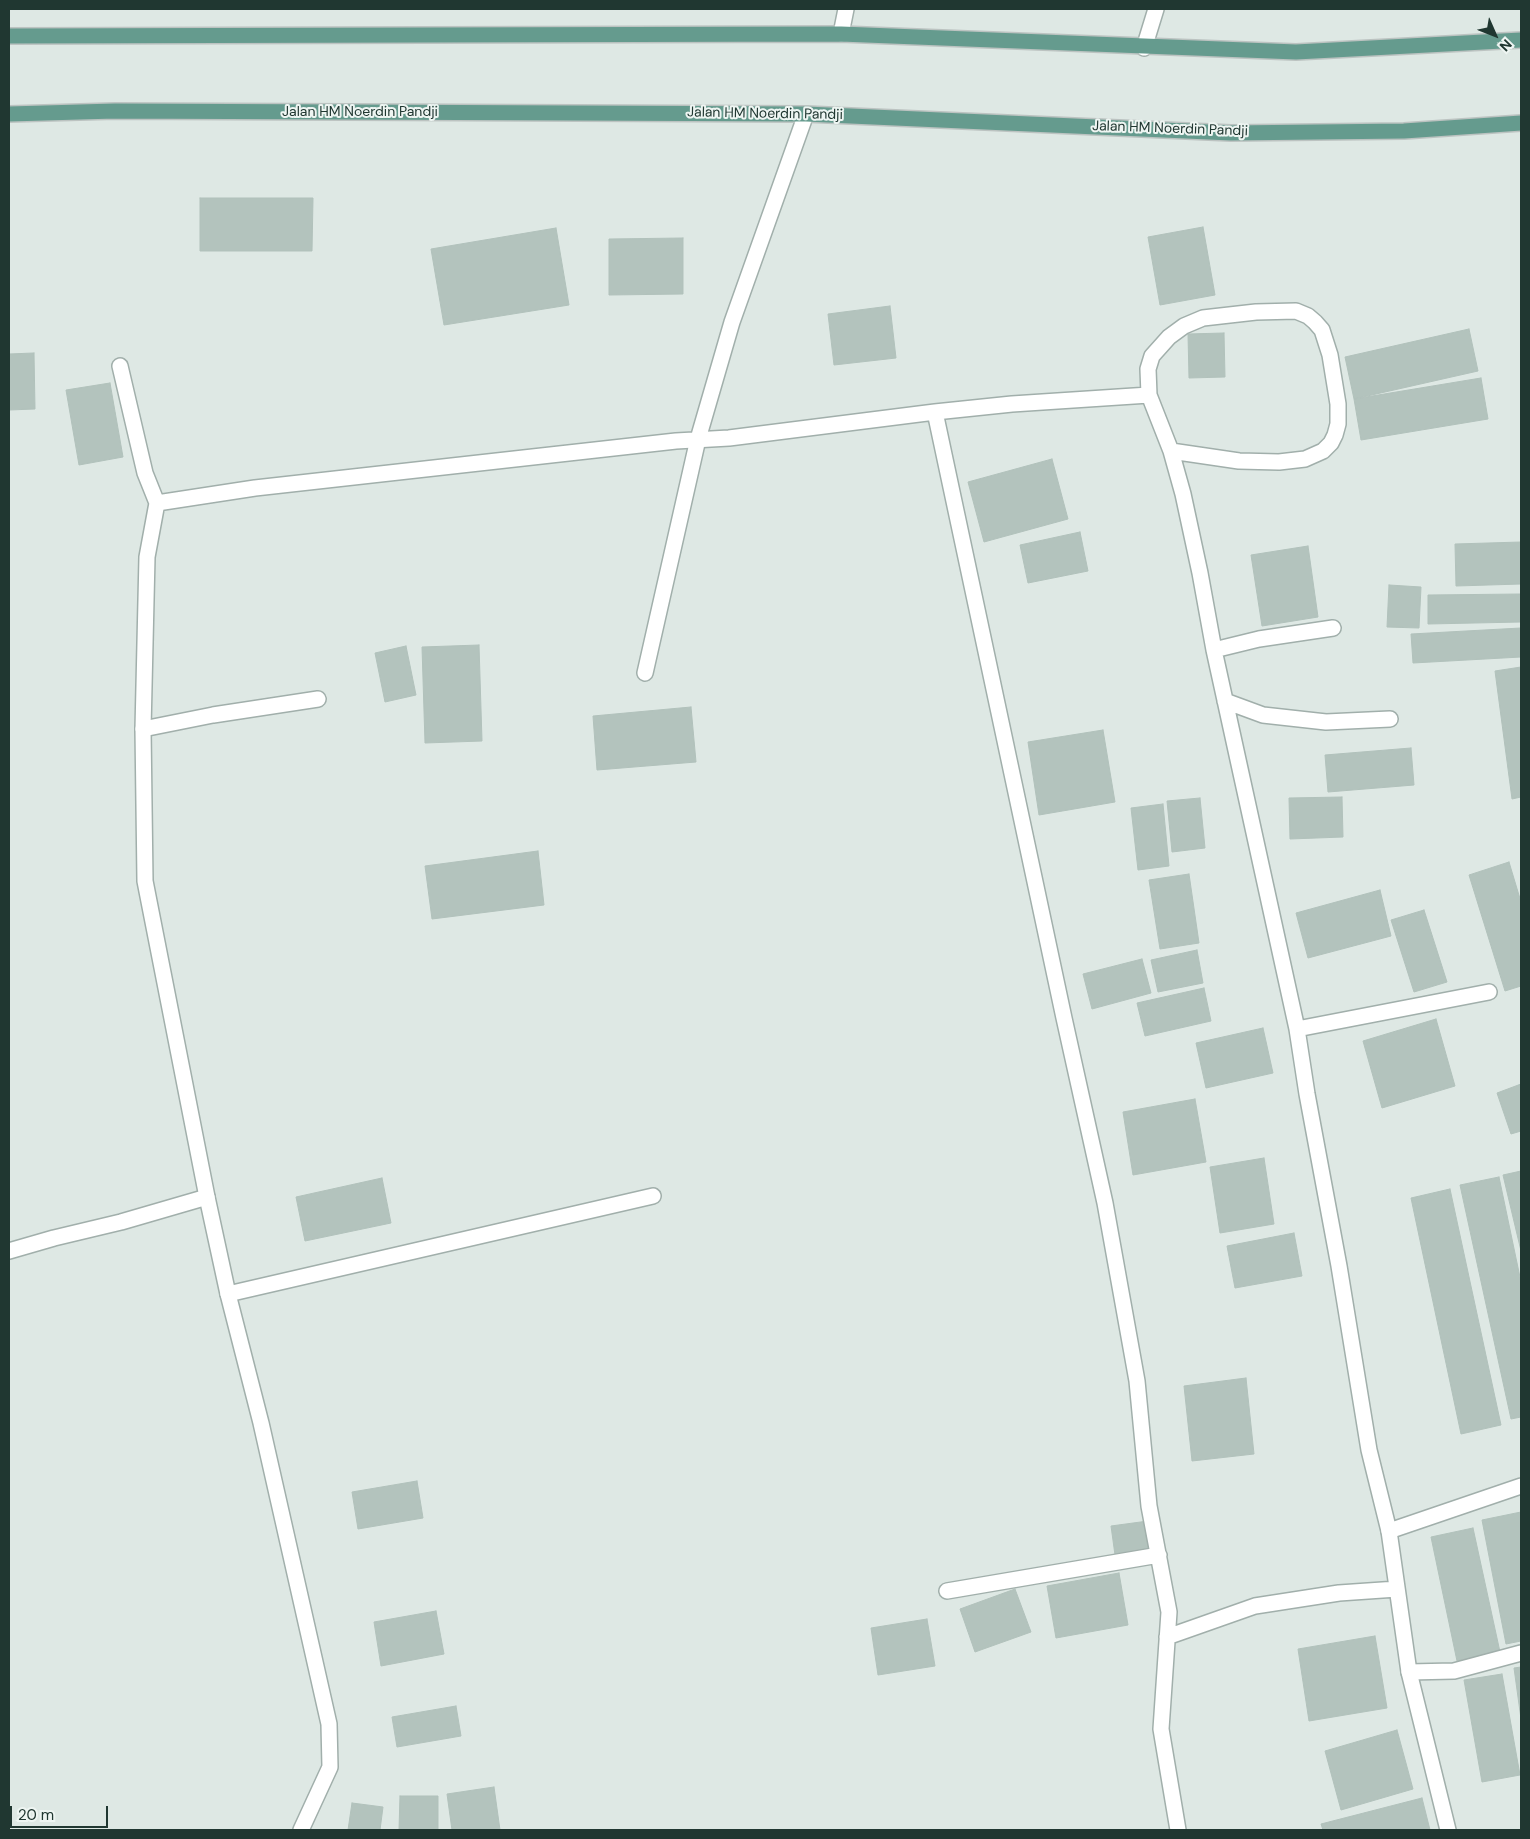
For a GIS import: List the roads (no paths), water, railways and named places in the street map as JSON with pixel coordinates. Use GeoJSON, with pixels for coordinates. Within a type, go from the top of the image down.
{"type":"FeatureCollection","features":[{"type":"Feature","properties":{"kind":"main road"},"geometry":{"type":"LineString","coordinates":[[9,36],[841,34],[1144,48],[1296,52],[1521,40]]}},
{"type":"Feature","properties":{"kind":"main road","name":"Jalan HM Noerdin Pandji"},"geometry":{"type":"LineString","coordinates":[[9,114],[115,111],[806,114],[1231,133],[1404,131],[1521,123]]}},
{"type":"Feature","properties":{"kind":"street"},"geometry":{"type":"LineString","coordinates":[[841,34],[846,9]]}},
{"type":"Feature","properties":{"kind":"street"},"geometry":{"type":"LineString","coordinates":[[1144,48],[1156,9]]}},
{"type":"Feature","properties":{"kind":"street"},"geometry":{"type":"LineString","coordinates":[[645,673],[698,439],[732,322],[806,114]]}},
{"type":"Feature","properties":{"kind":"street"},"geometry":{"type":"LineString","coordinates":[[1171,451],[1239,461],[1279,462],[1305,459],[1322,451],[1331,444],[1338,424],[1338,404],[1330,355],[1322,330],[1308,316],[1296,311],[1256,312],[1203,318],[1184,326],[1169,337],[1152,356],[1148,369],[1149,395],[1171,451],[1183,494],[1214,650],[1297,1029],[1369,1450],[1389,1531],[1409,1672],[1448,1830]]}},
{"type":"Feature","properties":{"kind":"street"},"geometry":{"type":"LineString","coordinates":[[120,366],[145,474],[156,503],[147,556],[143,729],[145,881],[228,1294],[261,1423],[329,1724],[330,1767],[301,1830]]}},
{"type":"Feature","properties":{"kind":"street"},"geometry":{"type":"LineString","coordinates":[[156,503],[255,488],[698,439],[729,438],[935,412],[1012,404],[1149,395]]}},
{"type":"Feature","properties":{"kind":"street"},"geometry":{"type":"LineString","coordinates":[[935,412],[1105,1203],[1137,1382],[1149,1506],[1168,1612],[1162,1729],[1178,1830]]}},
{"type":"Feature","properties":{"kind":"street"},"geometry":{"type":"LineString","coordinates":[[1214,650],[1260,639],[1333,628]]}},
{"type":"Feature","properties":{"kind":"street"},"geometry":{"type":"LineString","coordinates":[[143,729],[213,715],[318,698]]}},
{"type":"Feature","properties":{"kind":"street"},"geometry":{"type":"LineString","coordinates":[[1225,701],[1262,715],[1326,722],[1390,719]]}},
{"type":"Feature","properties":{"kind":"street"},"geometry":{"type":"LineString","coordinates":[[1297,1029],[1489,992]]}},
{"type":"Feature","properties":{"kind":"street"},"geometry":{"type":"LineString","coordinates":[[228,1294],[652,1196]]}},
{"type":"Feature","properties":{"kind":"street"},"geometry":{"type":"LineString","coordinates":[[9,1251],[207,1197]]}},
{"type":"Feature","properties":{"kind":"street"},"geometry":{"type":"LineString","coordinates":[[1389,1531],[1521,1486]]}},
{"type":"Feature","properties":{"kind":"street"},"geometry":{"type":"LineString","coordinates":[[947,1590],[1158,1555]]}},
{"type":"Feature","properties":{"kind":"street"},"geometry":{"type":"LineString","coordinates":[[1167,1637],[1255,1606],[1339,1592],[1397,1590]]}},
{"type":"Feature","properties":{"kind":"street"},"geometry":{"type":"LineString","coordinates":[[1409,1672],[1454,1671],[1521,1653]]}}]}
